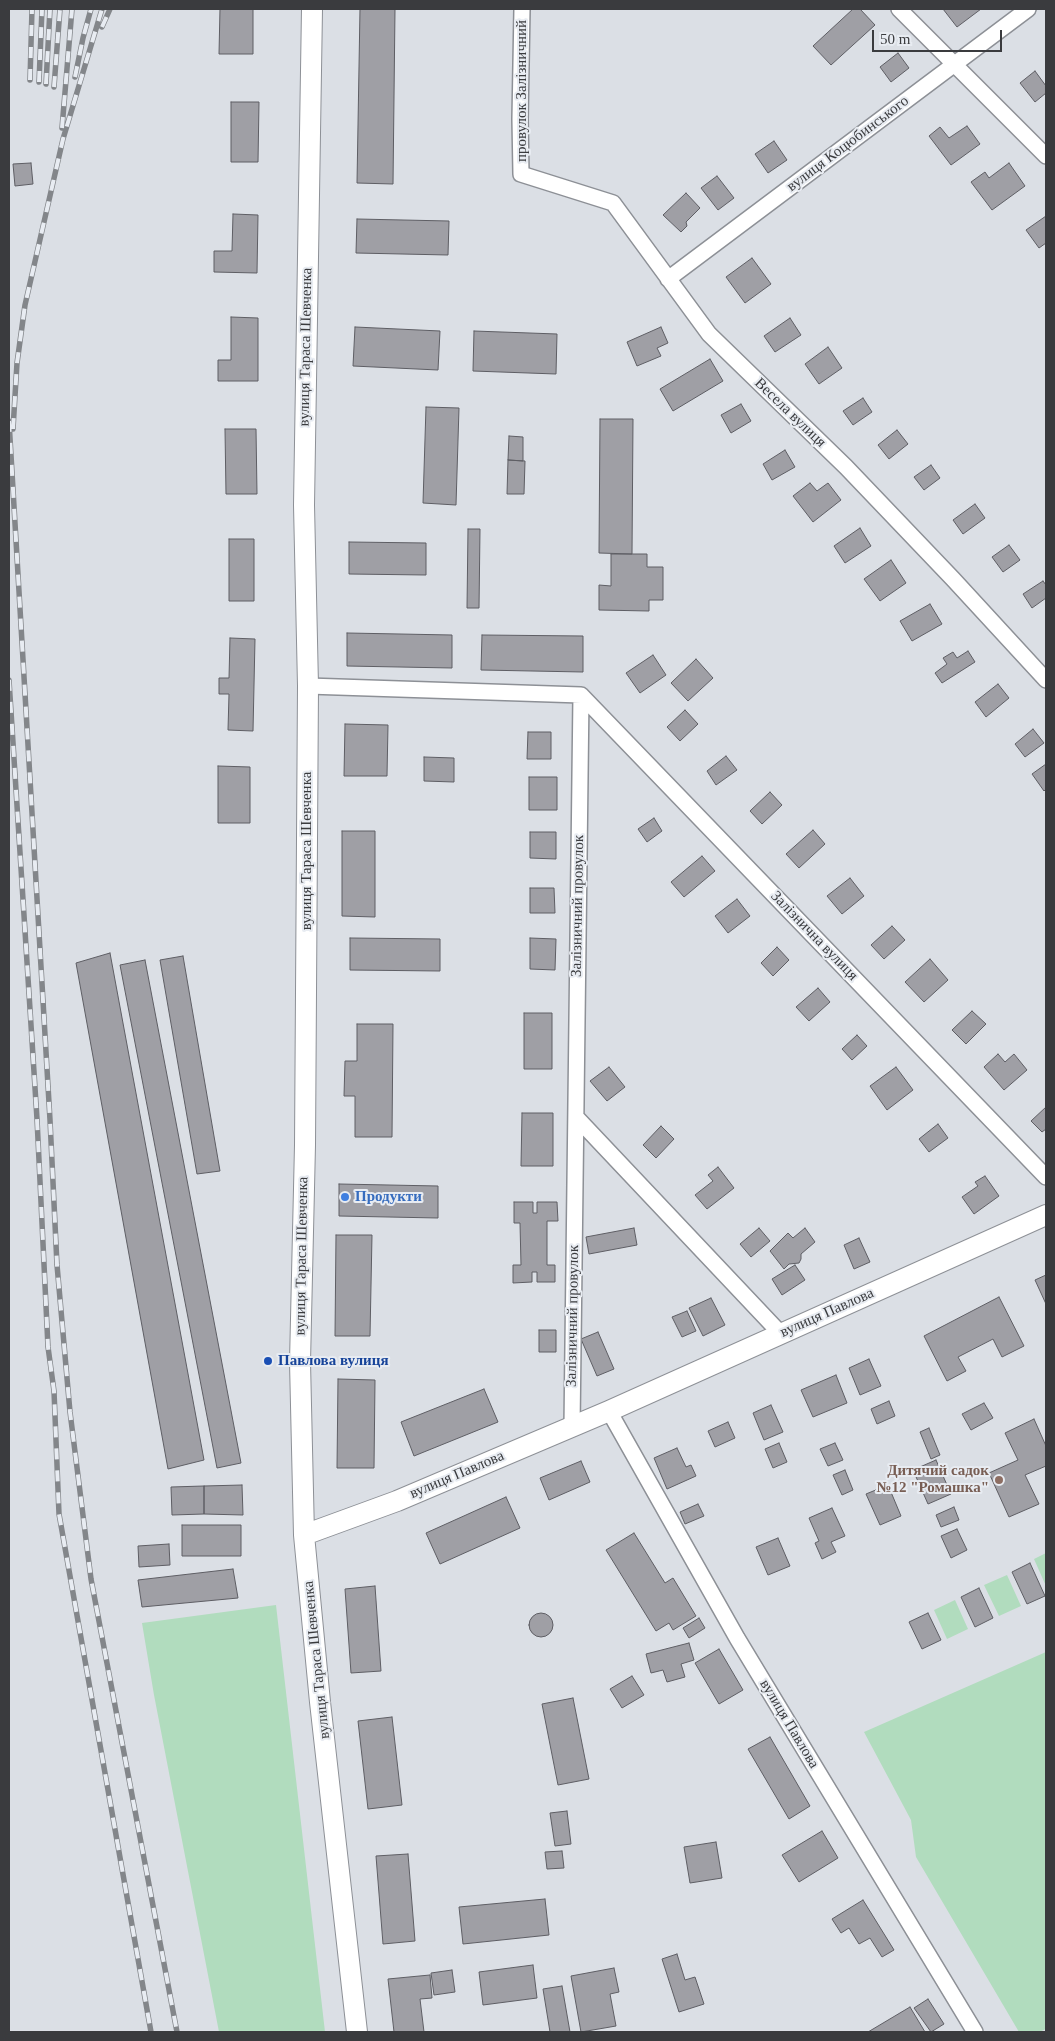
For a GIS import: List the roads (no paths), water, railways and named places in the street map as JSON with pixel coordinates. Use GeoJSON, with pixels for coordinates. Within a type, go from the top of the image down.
{"type":"FeatureCollection","features":[{"type":"Feature","properties":{"kind":"main road","name":"вулиця Тараса Шевченка"},"geometry":{"type":"LineString","coordinates":[[312,9],[304,505],[308,686],[305,1136],[300,1362],[304,1535],[320,1702],[357,2032]]}},
{"type":"Feature","properties":{"kind":"main road","name":"вулиця Павлова"},"geometry":{"type":"LineString","coordinates":[[304,1535],[397,1501],[609,1411],[1046,1216]]}},
{"type":"Feature","properties":{"kind":"street","name":"провулок Залізничний"},"geometry":{"type":"LineString","coordinates":[[521,174],[522,9]]}},
{"type":"Feature","properties":{"kind":"street"},"geometry":{"type":"LineString","coordinates":[[899,9],[1046,156]]}},
{"type":"Feature","properties":{"kind":"street","name":"вулиця Коцюбинського"},"geometry":{"type":"LineString","coordinates":[[668,279],[1028,9]]}},
{"type":"Feature","properties":{"kind":"street","name":"Весела вулиця"},"geometry":{"type":"LineString","coordinates":[[521,174],[613,203],[709,334],[846,467],[1046,680]]}},
{"type":"Feature","properties":{"kind":"street"},"geometry":{"type":"LineString","coordinates":[[308,686],[581,695]]}},
{"type":"Feature","properties":{"kind":"street","name":"Залізничний провулок"},"geometry":{"type":"LineString","coordinates":[[572,1426],[581,695]]}},
{"type":"Feature","properties":{"kind":"street","name":"Залізнична вулиця"},"geometry":{"type":"LineString","coordinates":[[581,695],[1046,1177]]}},
{"type":"Feature","properties":{"kind":"street"},"geometry":{"type":"LineString","coordinates":[[576,1117],[781,1334]]}},
{"type":"Feature","properties":{"kind":"street","name":"вулиця Павлова"},"geometry":{"type":"LineString","coordinates":[[609,1411],[737,1638],[975,2032]]}},
{"type":"Feature","properties":{"kind":"railway"},"geometry":{"type":"LineString","coordinates":[[30,80],[32,9]]}},
{"type":"Feature","properties":{"kind":"railway"},"geometry":{"type":"LineString","coordinates":[[39,82],[42,9]]}},
{"type":"Feature","properties":{"kind":"railway"},"geometry":{"type":"LineString","coordinates":[[46,84],[50,9]]}},
{"type":"Feature","properties":{"kind":"railway"},"geometry":{"type":"LineString","coordinates":[[54,87],[60,9]]}},
{"type":"Feature","properties":{"kind":"railway"},"geometry":{"type":"LineString","coordinates":[[62,128],[72,9]]}},
{"type":"Feature","properties":{"kind":"railway"},"geometry":{"type":"LineString","coordinates":[[75,77],[91,9]]}},
{"type":"Feature","properties":{"kind":"railway"},"geometry":{"type":"LineString","coordinates":[[13,429],[17,363],[25,305],[63,139],[102,9]]}},
{"type":"Feature","properties":{"kind":"railway"},"geometry":{"type":"LineString","coordinates":[[102,27],[110,9]]}},
{"type":"Feature","properties":{"kind":"railway"},"geometry":{"type":"LineString","coordinates":[[9,421],[57,1265],[70,1412],[91,1579],[177,2032]]}},
{"type":"Feature","properties":{"kind":"railway"},"geometry":{"type":"LineString","coordinates":[[9,680],[37,1119],[48,1347],[54,1391],[59,1514],[151,2032]]}},
{"type":"Feature","properties":{"kind":"place","name":"Продукти"},"geometry":{"type":"Point","coordinates":[345,1197]}},
{"type":"Feature","properties":{"kind":"place","name":"Павлова вулиця"},"geometry":{"type":"Point","coordinates":[268,1361]}},
{"type":"Feature","properties":{"kind":"place","name":"Дитячий садок №12 \"Ромашка\""},"geometry":{"type":"Point","coordinates":[999,1480]}}]}
